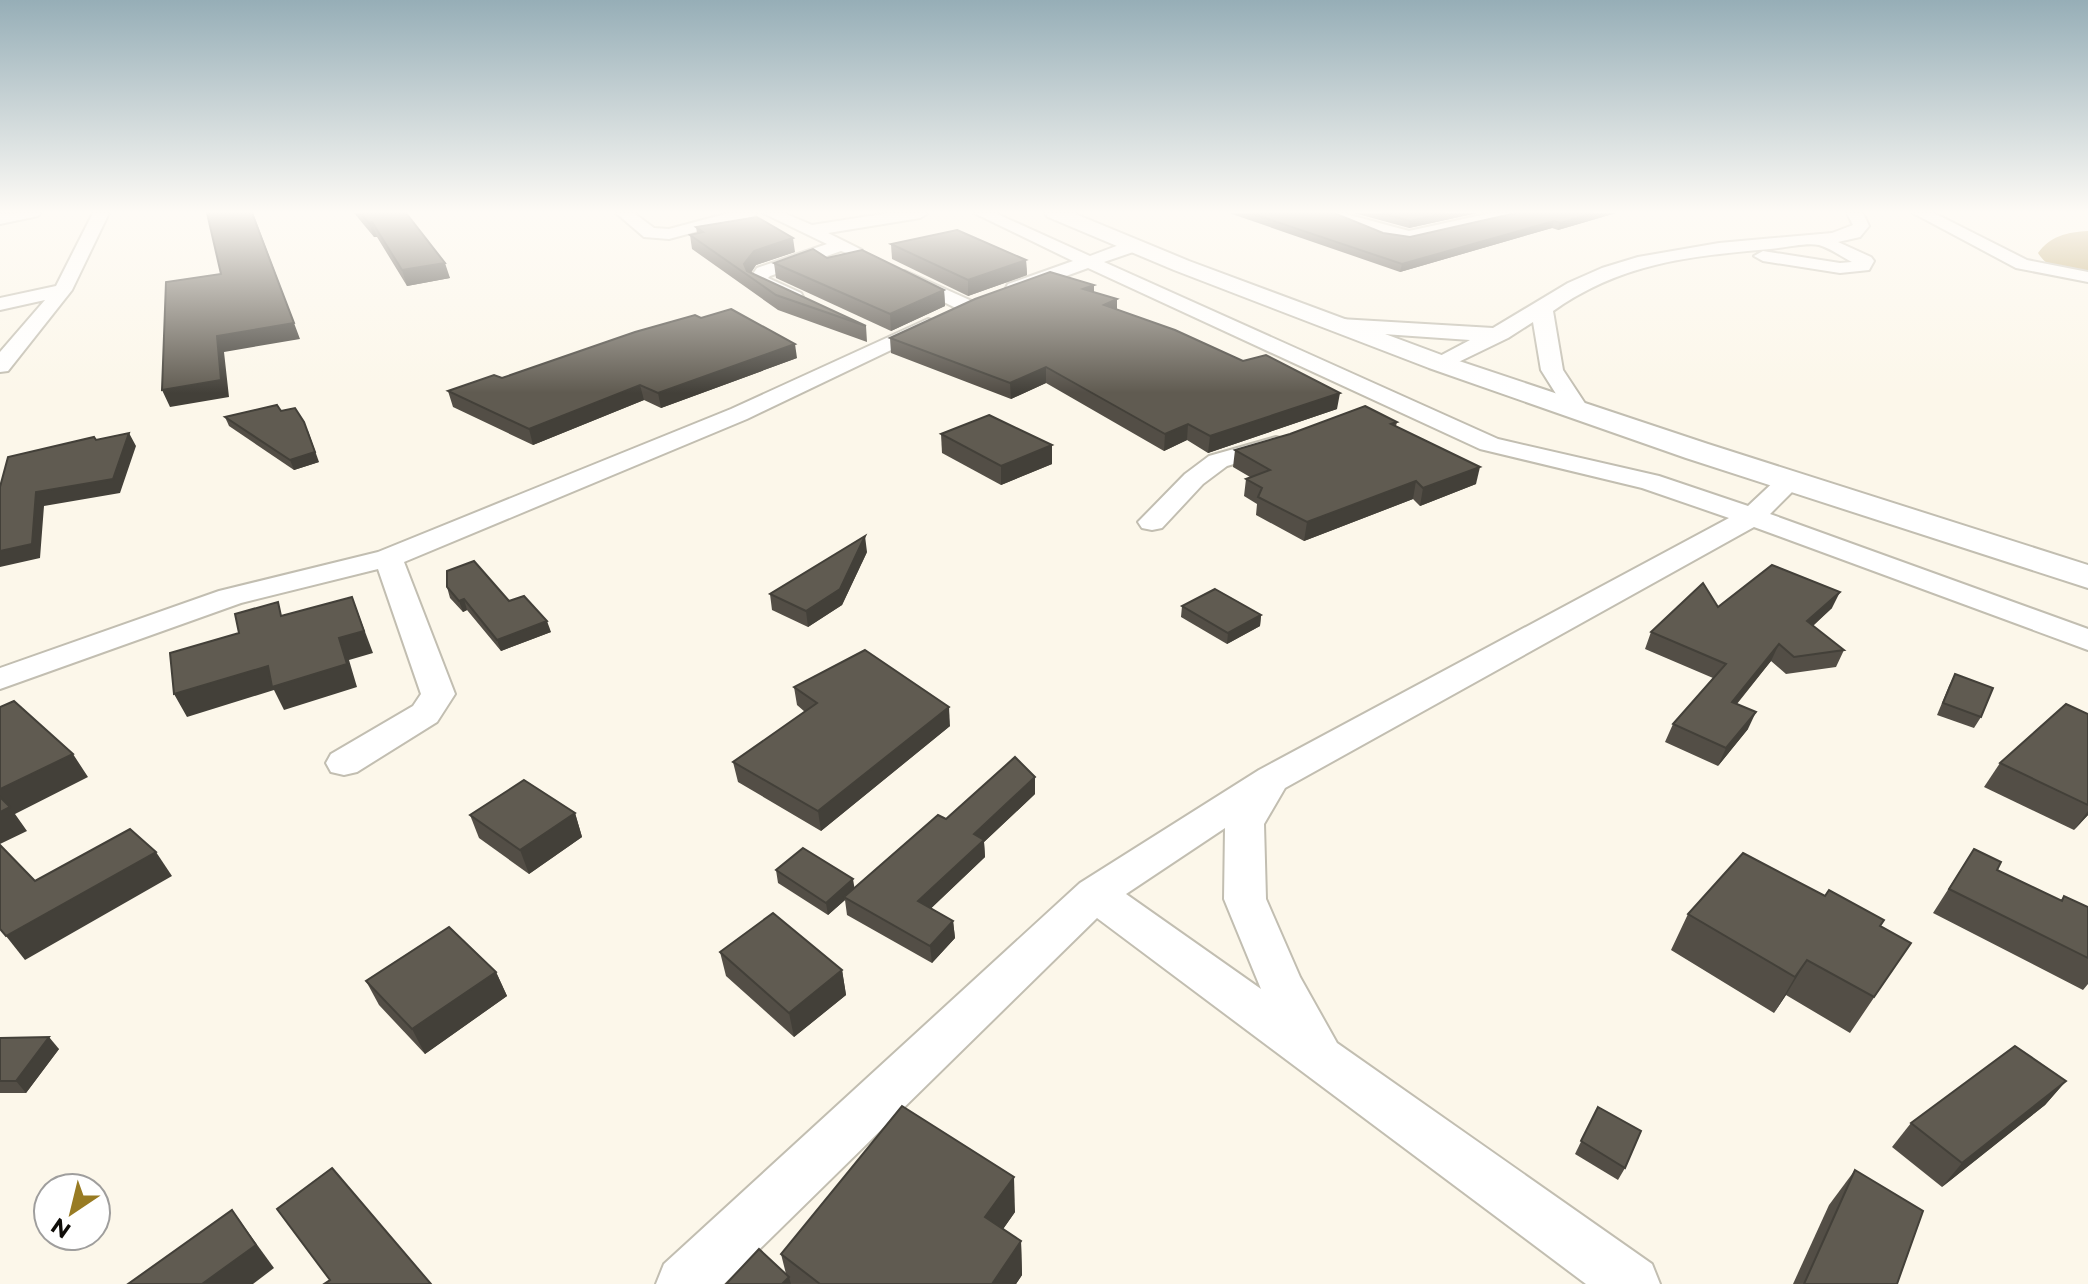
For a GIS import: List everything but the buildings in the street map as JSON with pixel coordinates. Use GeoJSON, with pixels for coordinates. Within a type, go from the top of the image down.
{"type":"FeatureCollection","features":[{"type":"Feature","properties":{"kind":"street"},"geometry":{"type":"LineString","coordinates":[[0,366],[63,290],[72,273]]}},
{"type":"Feature","properties":{"kind":"street"},"geometry":{"type":"LineString","coordinates":[[762,273],[758,280],[811,305]]}},
{"type":"Feature","properties":{"kind":"street"},"geometry":{"type":"LineString","coordinates":[[899,273],[967,306]]}},
{"type":"Feature","properties":{"kind":"street"},"geometry":{"type":"LineString","coordinates":[[0,679],[230,597],[388,558],[739,414],[967,306],[1059,273]]}},
{"type":"Feature","properties":{"kind":"street"},"geometry":{"type":"LineString","coordinates":[[1118,273],[1500,447],[1561,463],[1628,475],[1753,516],[2088,640]]}},
{"type":"Feature","properties":{"kind":"street"},"geometry":{"type":"LineString","coordinates":[[1204,273],[1444,363],[1789,482],[2088,577]]}},
{"type":"Feature","properties":{"kind":"street"},"geometry":{"type":"LineString","coordinates":[[1444,363],[1501,334],[1570,288],[1603,273]]}},
{"type":"Feature","properties":{"kind":"street"},"geometry":{"type":"LineString","coordinates":[[2067,273],[2088,277]]}},
{"type":"Feature","properties":{"kind":"street"},"geometry":{"type":"LineString","coordinates":[[0,304],[63,290]]}},
{"type":"Feature","properties":{"kind":"street"},"geometry":{"type":"LineString","coordinates":[[1544,308],[1542,316],[1552,370],[1576,408]]}},
{"type":"Feature","properties":{"kind":"street"},"geometry":{"type":"LineString","coordinates":[[1340,325],[1455,334],[1501,334]]}},
{"type":"Feature","properties":{"kind":"street"},"geometry":{"type":"LineString","coordinates":[[864,330],[891,342]]}},
{"type":"Feature","properties":{"kind":"street"},"geometry":{"type":"LineString","coordinates":[[1363,411],[1391,400]]}},
{"type":"Feature","properties":{"kind":"street"},"geometry":{"type":"LineString","coordinates":[[1152,522],[1194,479],[1218,461],[1292,438]]}},
{"type":"Feature","properties":{"kind":"street"},"geometry":{"type":"LineString","coordinates":[[684,1284],[1095,894],[1272,779],[1753,516],[1789,482]]}},
{"type":"Feature","properties":{"kind":"street"},"geometry":{"type":"LineString","coordinates":[[344,763],[425,714],[438,694],[388,558]]}},
{"type":"Feature","properties":{"kind":"street"},"geometry":{"type":"LineString","coordinates":[[1272,779],[1245,824],[1245,899],[1281,984],[1321,1059]]}},
{"type":"Feature","properties":{"kind":"street"},"geometry":{"type":"LineString","coordinates":[[1095,894],[1632,1284]]}}]}
